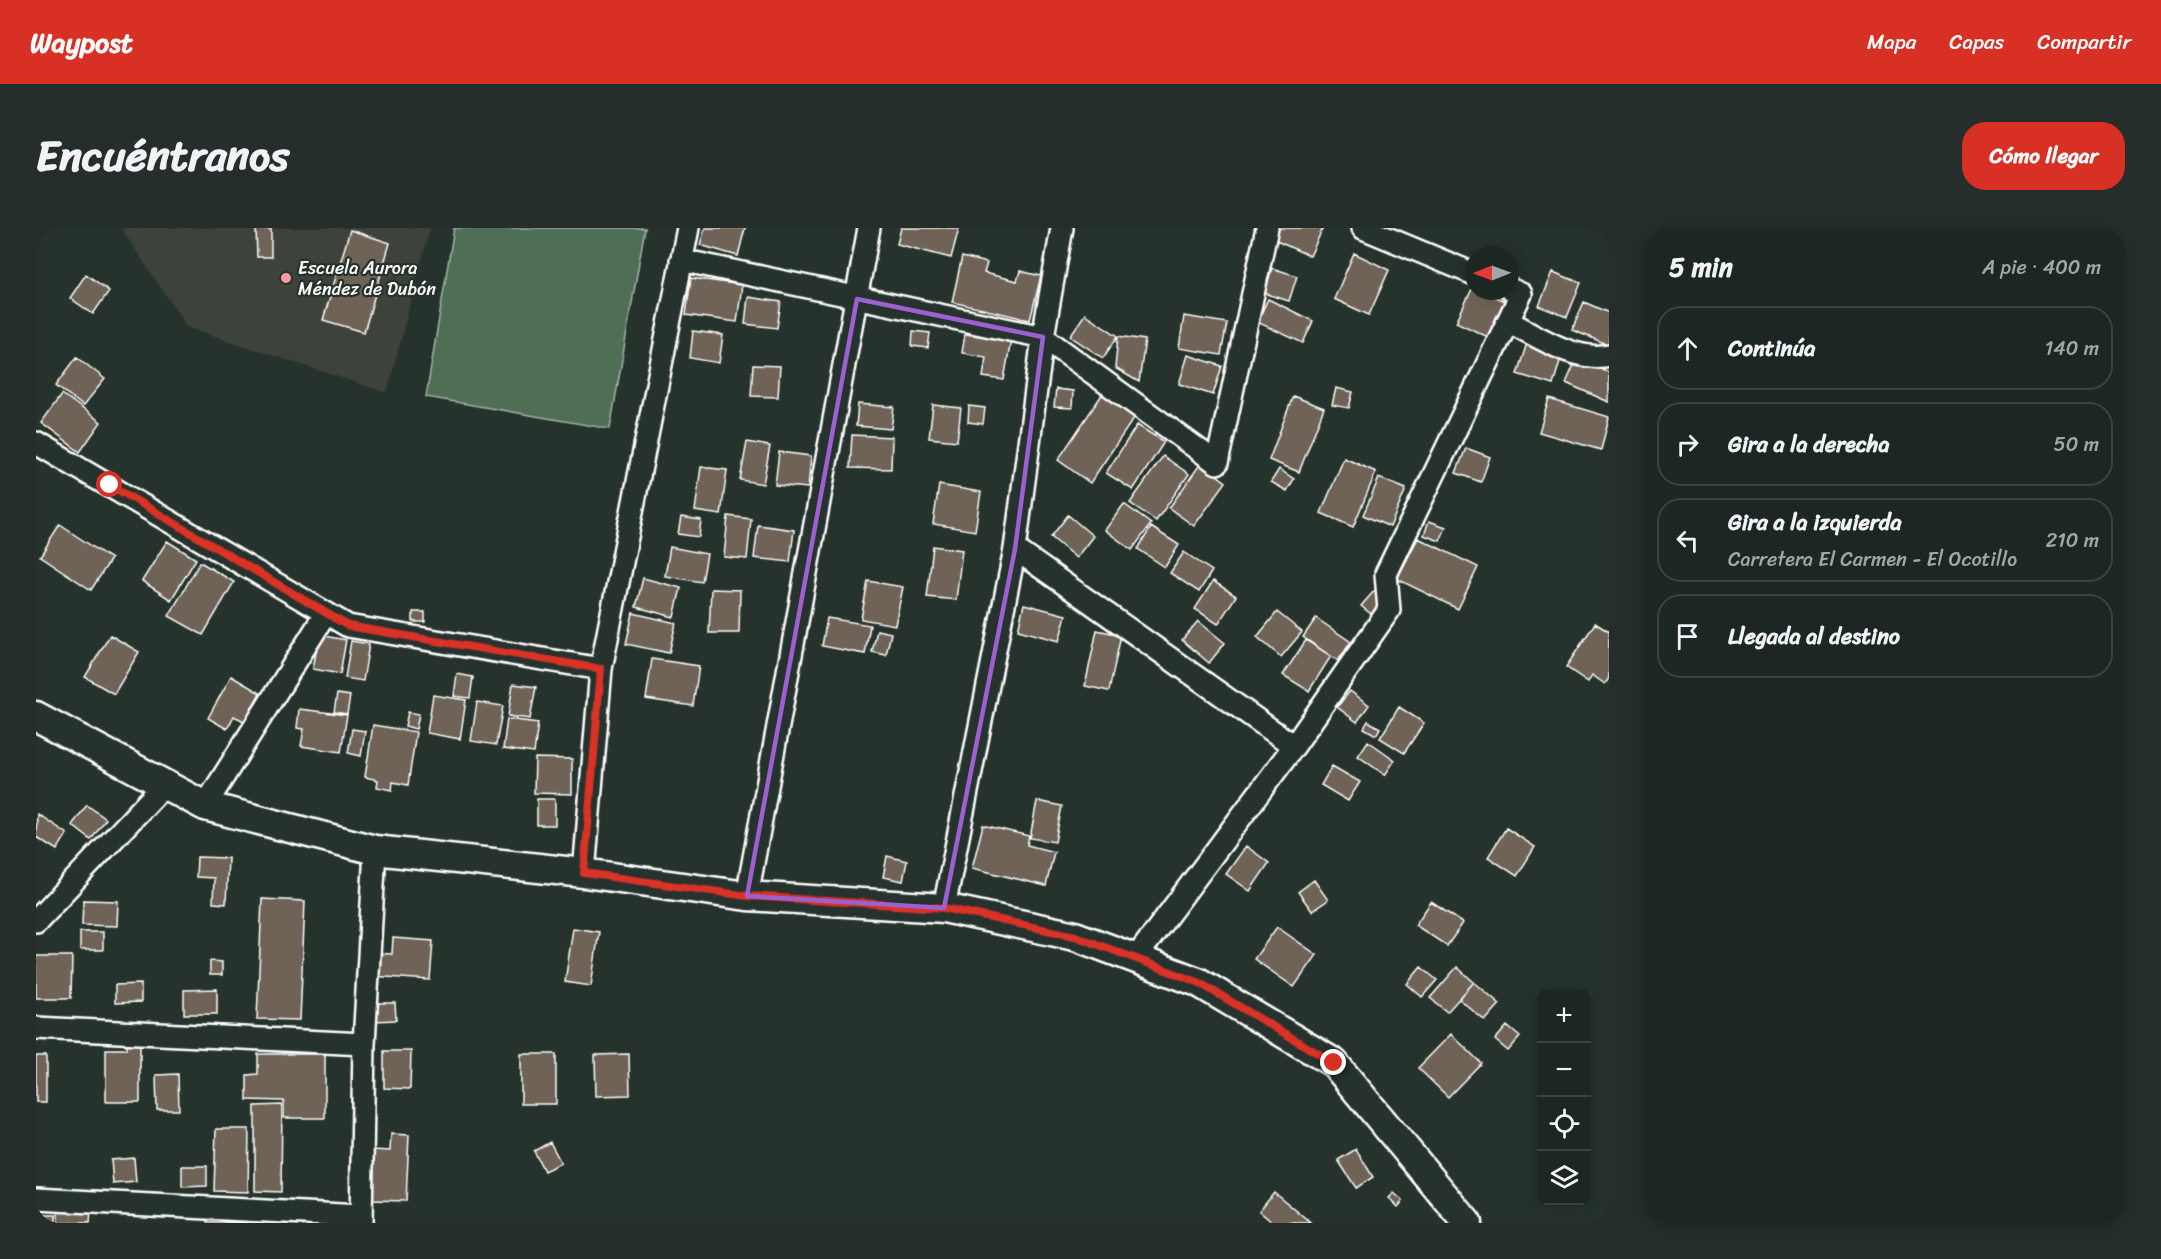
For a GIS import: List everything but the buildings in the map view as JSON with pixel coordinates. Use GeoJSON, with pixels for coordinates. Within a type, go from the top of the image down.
{"type":"FeatureCollection","features":[{"type":"Feature","properties":{"kind":"main road"},"geometry":{"type":"LineString","coordinates":[[36,716],[205,806],[375,850],[584,873],[747,896],[944,908],[1075,936],[1198,982],[1334,1063],[1458,1219]]}},
{"type":"Feature","properties":{"kind":"street"},"geometry":{"type":"LineString","coordinates":[[584,873],[601,669],[688,228]]}},
{"type":"Feature","properties":{"kind":"street"},"geometry":{"type":"LineString","coordinates":[[747,896],[869,228]]}},
{"type":"Feature","properties":{"kind":"street"},"geometry":{"type":"LineString","coordinates":[[944,908],[1015,549],[1043,336],[1062,228]]}},
{"type":"Feature","properties":{"kind":"street"},"geometry":{"type":"LineString","coordinates":[[681,260],[857,299],[1043,336],[1216,463],[1268,228]]}},
{"type":"Feature","properties":{"kind":"street"},"geometry":{"type":"LineString","coordinates":[[1363,228],[1465,270]]}},
{"type":"Feature","properties":{"kind":"street"},"geometry":{"type":"LineString","coordinates":[[1135,959],[1294,746],[1389,610],[1386,574],[1518,300]]}},
{"type":"Feature","properties":{"kind":"street"},"geometry":{"type":"LineString","coordinates":[[1508,321],[1569,351],[1599,357],[1609,355]]}},
{"type":"Feature","properties":{"kind":"street"},"geometry":{"type":"LineString","coordinates":[[36,443],[348,626],[601,669]]}},
{"type":"Feature","properties":{"kind":"street"},"geometry":{"type":"LineString","coordinates":[[1015,549],[1294,746]]}},
{"type":"Feature","properties":{"kind":"street"},"geometry":{"type":"LineString","coordinates":[[205,806],[326,613]]}},
{"type":"Feature","properties":{"kind":"street"},"geometry":{"type":"LineString","coordinates":[[36,921],[165,784]]}},
{"type":"Feature","properties":{"kind":"street"},"geometry":{"type":"LineString","coordinates":[[36,1199],[361,1220],[364,1044],[375,850]]}},
{"type":"Feature","properties":{"kind":"street"},"geometry":{"type":"LineString","coordinates":[[36,1028],[364,1044]]}},
{"type":"Feature","properties":{"kind":"highlighted area"},"geometry":{"type":"Polygon","coordinates":[[[857,299],[1043,337],[1015,549],[944,908],[747,896],[857,299]]]}},
{"type":"Feature","properties":{"kind":"shaded area","name":"Escuela Aurora Méndez de Dubón"},"geometry":{"type":"Polygon","coordinates":[[[121,228],[430,228],[387,393],[187,327],[121,228]]]}},
{"type":"Feature","properties":{"kind":"green space"},"geometry":{"type":"Polygon","coordinates":[[[454,228],[645,228],[610,429],[426,397],[454,228]]]}},
{"type":"Feature","properties":{"kind":"place","name":"Escuela Aurora Méndez de Dubón"},"geometry":{"type":"Point","coordinates":[286,278]}},
{"type":"Feature","properties":{"kind":"route"},"geometry":{"type":"LineString","coordinates":[[110,485],[348,626],[601,669],[584,873],[747,896],[944,908],[1075,936],[1198,982],[1334,1063]]}}]}
